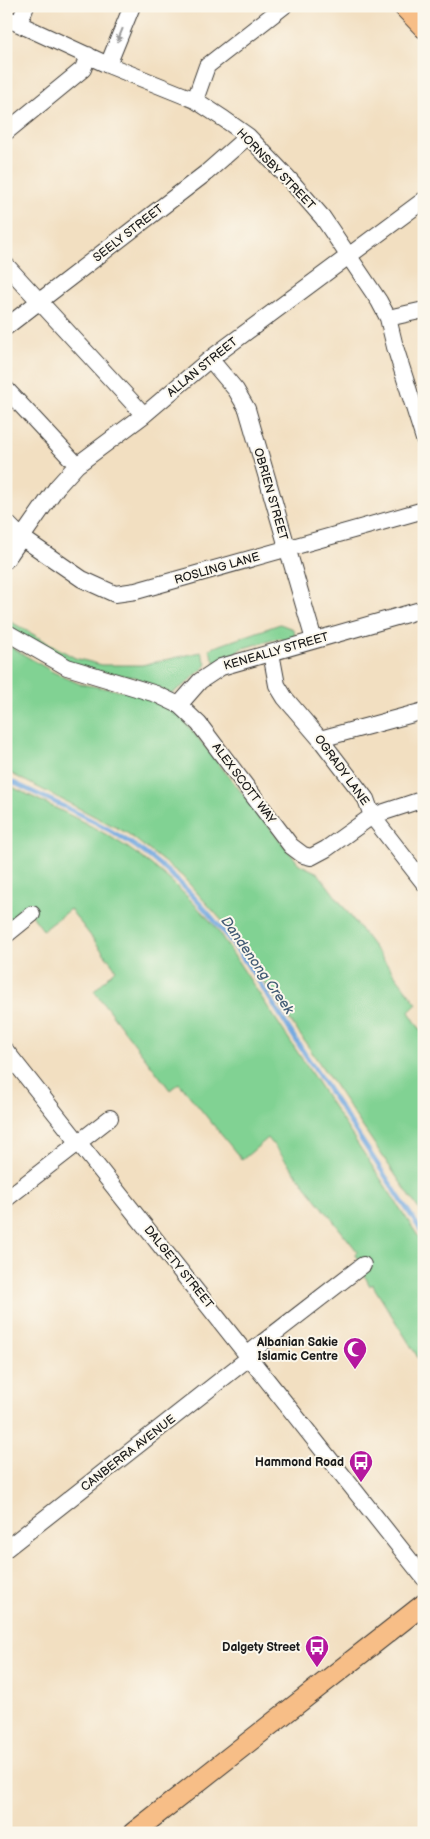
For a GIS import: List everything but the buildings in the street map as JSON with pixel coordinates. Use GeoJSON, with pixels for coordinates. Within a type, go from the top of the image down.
{"type":"FeatureCollection","features":[{"type":"Feature","properties":{"kind":"main road"},"geometry":{"type":"LineString","coordinates":[[403,6],[424,28]]}},
{"type":"Feature","properties":{"kind":"main road"},"geometry":{"type":"LineString","coordinates":[[133,1833],[424,1604]]}},
{"type":"Feature","properties":{"kind":"street"},"geometry":{"type":"LineString","coordinates":[[13,21],[26,6]]}},
{"type":"Feature","properties":{"kind":"street"},"geometry":{"type":"LineString","coordinates":[[108,64],[132,6]]}},
{"type":"Feature","properties":{"kind":"street"},"geometry":{"type":"LineString","coordinates":[[194,100],[207,66],[284,6]]}},
{"type":"Feature","properties":{"kind":"street","name":"HORNSBY STREET"},"geometry":{"type":"LineString","coordinates":[[13,21],[194,100],[224,118],[248,136],[323,218],[379,301],[388,318],[395,347],[424,439]]}},
{"type":"Feature","properties":{"kind":"street"},"geometry":{"type":"LineString","coordinates":[[6,132],[83,69],[88,55]]}},
{"type":"Feature","properties":{"kind":"street","name":"SEELY STREET"},"geometry":{"type":"LineString","coordinates":[[6,327],[206,173],[248,136]]}},
{"type":"Feature","properties":{"kind":"street","name":"ALLAN STREET"},"geometry":{"type":"LineString","coordinates":[[6,560],[57,487],[77,465],[144,415],[210,359],[424,200]]}},
{"type":"Feature","properties":{"kind":"street"},"geometry":{"type":"LineString","coordinates":[[6,265],[144,415]]}},
{"type":"Feature","properties":{"kind":"street"},"geometry":{"type":"LineString","coordinates":[[388,318],[424,310]]}},
{"type":"Feature","properties":{"kind":"street","name":"OBRIEN STREET"},"geometry":{"type":"LineString","coordinates":[[210,359],[236,390],[247,409],[286,549],[314,640]]}},
{"type":"Feature","properties":{"kind":"street"},"geometry":{"type":"LineString","coordinates":[[6,389],[77,465]]}},
{"type":"Feature","properties":{"kind":"street","name":"ROSLING LANE"},"geometry":{"type":"LineString","coordinates":[[6,522],[21,537],[82,579],[115,594],[136,591],[424,510]]}},
{"type":"Feature","properties":{"kind":"street","name":"KENEALLY STREET"},"geometry":{"type":"LineString","coordinates":[[179,705],[200,681],[211,672],[226,666],[424,609]]}},
{"type":"Feature","properties":{"kind":"street"},"geometry":{"type":"LineString","coordinates":[[6,632],[67,667],[156,694],[179,705]]}},
{"type":"Feature","properties":{"kind":"street","name":"OGRADY LANE"},"geometry":{"type":"LineString","coordinates":[[271,653],[277,685],[285,698],[320,739],[366,799],[372,816],[424,883]]}},
{"type":"Feature","properties":{"kind":"street","name":"ALEX SCOTT WAY"},"geometry":{"type":"LineString","coordinates":[[179,705],[199,724],[291,846],[303,855],[311,857],[326,849],[372,816]]}},
{"type":"Feature","properties":{"kind":"street"},"geometry":{"type":"LineString","coordinates":[[320,739],[424,711]]}},
{"type":"Feature","properties":{"kind":"street"},"geometry":{"type":"LineString","coordinates":[[372,816],[424,799]]}},
{"type":"Feature","properties":{"kind":"street"},"geometry":{"type":"LineString","coordinates":[[6,935],[32,914]]}},
{"type":"Feature","properties":{"kind":"street","name":"DALGETY STREET"},"geometry":{"type":"LineString","coordinates":[[6,1051],[424,1578]]}},
{"type":"Feature","properties":{"kind":"street"},"geometry":{"type":"LineString","coordinates":[[6,1199],[110,1118]]}},
{"type":"Feature","properties":{"kind":"street","name":"CANBERRA AVENUE"},"geometry":{"type":"LineString","coordinates":[[6,1549],[363,1265]]}},
{"type":"Feature","properties":{"kind":"green space"},"geometry":{"type":"Polygon","coordinates":[[[6,619],[75,658],[102,665],[142,665],[201,652],[207,665],[171,694],[135,677],[97,671],[69,662],[6,627],[6,619]]]}},
{"type":"Feature","properties":{"kind":"green space"},"geometry":{"type":"Polygon","coordinates":[[[280,624],[293,629],[296,638],[287,642],[280,638],[240,649],[237,653],[215,663],[209,649],[280,624]]]}},
{"type":"Feature","properties":{"kind":"green space"},"geometry":{"type":"Polygon","coordinates":[[[6,644],[53,672],[80,684],[135,693],[178,713],[299,864],[318,873],[417,1004],[409,1012],[424,1035],[424,1217],[224,923],[182,876],[127,833],[6,771],[6,644]]]}},
{"type":"Feature","properties":{"kind":"green space"},"geometry":{"type":"Polygon","coordinates":[[[6,784],[110,836],[126,846],[170,881],[214,925],[424,1245],[424,1367],[372,1284],[370,1286],[362,1271],[366,1268],[355,1254],[357,1251],[268,1138],[242,1160],[179,1083],[170,1090],[94,991],[116,969],[70,909],[43,930],[27,909],[6,926],[6,784]]]}},
{"type":"Feature","properties":{"kind":"waterway","name":"Dandenong Creek"},"geometry":{"type":"LineString","coordinates":[[6,779],[106,828],[144,852],[183,886],[202,906],[221,928],[255,975],[424,1235]]}},
{"type":"Feature","properties":{"kind":"place","name":"Albanian Sakie Islamic Centre"},"geometry":{"type":"Point","coordinates":[355,1370]}},
{"type":"Feature","properties":{"kind":"place","name":"Hammond Road"},"geometry":{"type":"Point","coordinates":[361,1483]}},
{"type":"Feature","properties":{"kind":"place","name":"Dalgety Street"},"geometry":{"type":"Point","coordinates":[317,1668]}}]}
